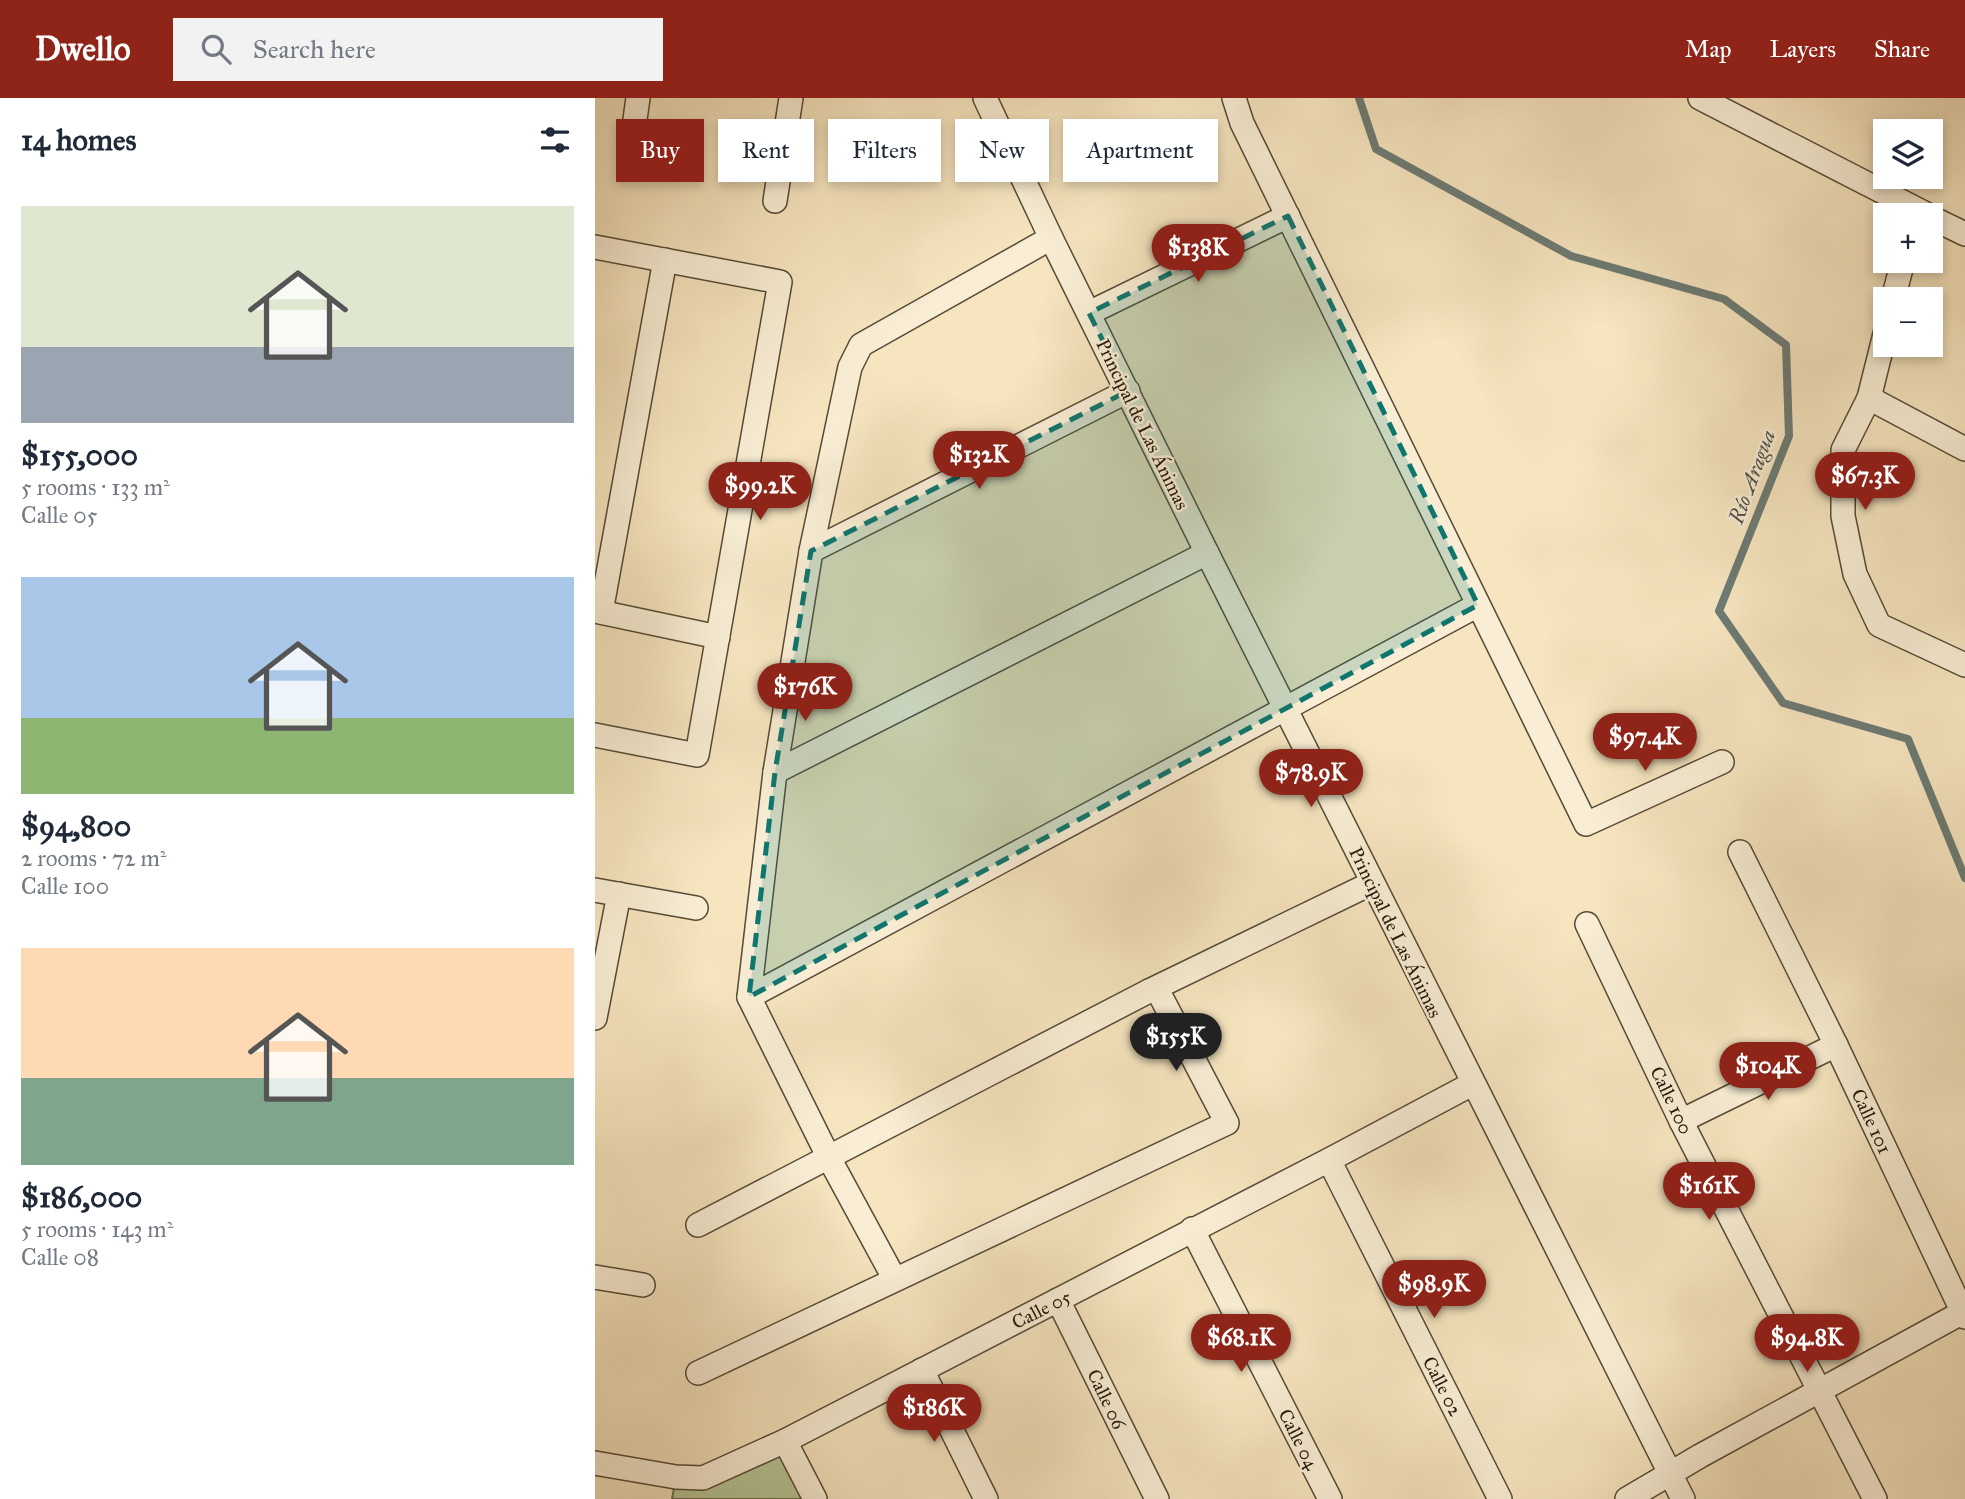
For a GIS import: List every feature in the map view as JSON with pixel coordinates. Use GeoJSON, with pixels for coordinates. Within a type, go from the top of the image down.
{"type":"FeatureCollection","features":[{"type":"Feature","properties":{"kind":"street"},"geometry":{"type":"LineString","coordinates":[[635,119],[638,98]]}},
{"type":"Feature","properties":{"kind":"street"},"geometry":{"type":"LineString","coordinates":[[775,201],[791,98]]}},
{"type":"Feature","properties":{"kind":"street","name":"Principal de Las Ánimas"},"geometry":{"type":"LineString","coordinates":[[985,98],[1207,553],[1683,1499]]}},
{"type":"Feature","properties":{"kind":"street"},"geometry":{"type":"LineString","coordinates":[[1234,98],[1242,122],[1586,824],[1723,762]]}},
{"type":"Feature","properties":{"kind":"street"},"geometry":{"type":"LineString","coordinates":[[1700,98],[1901,203]]}},
{"type":"Feature","properties":{"kind":"street"},"geometry":{"type":"LineString","coordinates":[[1089,313],[1288,216]]}},
{"type":"Feature","properties":{"kind":"street"},"geometry":{"type":"LineString","coordinates":[[1943,224],[1965,234]]}},
{"type":"Feature","properties":{"kind":"street"},"geometry":{"type":"LineString","coordinates":[[894,1278],[828,1158],[748,997],[775,772],[811,551],[850,367],[861,345],[1051,238]]}},
{"type":"Feature","properties":{"kind":"street"},"geometry":{"type":"LineString","coordinates":[[595,247],[780,282],[697,755],[595,735]]}},
{"type":"Feature","properties":{"kind":"street"},"geometry":{"type":"LineString","coordinates":[[665,260],[598,612],[718,637]]}},
{"type":"Feature","properties":{"kind":"street"},"geometry":{"type":"LineString","coordinates":[[1879,357],[1869,398],[1843,450],[1843,516],[1855,574],[1879,625],[1965,665]]}},
{"type":"Feature","properties":{"kind":"street"},"geometry":{"type":"LineString","coordinates":[[811,551],[1128,391]]}},
{"type":"Feature","properties":{"kind":"street"},"geometry":{"type":"LineString","coordinates":[[1869,398],[1965,449]]}},
{"type":"Feature","properties":{"kind":"street"},"geometry":{"type":"LineString","coordinates":[[775,772],[1207,553]]}},
{"type":"Feature","properties":{"kind":"street"},"geometry":{"type":"LineString","coordinates":[[748,997],[1478,605]]}},
{"type":"Feature","properties":{"kind":"street","name":"Calle 101"},"geometry":{"type":"LineString","coordinates":[[1740,852],[1964,1313]]}},
{"type":"Feature","properties":{"kind":"street"},"geometry":{"type":"LineString","coordinates":[[698,1225],[1149,991],[1372,883]]}},
{"type":"Feature","properties":{"kind":"street"},"geometry":{"type":"LineString","coordinates":[[595,890],[696,908]]}},
{"type":"Feature","properties":{"kind":"street"},"geometry":{"type":"LineString","coordinates":[[595,1018],[619,894]]}},
{"type":"Feature","properties":{"kind":"street","name":"Calle 100"},"geometry":{"type":"LineString","coordinates":[[1587,923],[1681,1121],[1875,1499]]}},
{"type":"Feature","properties":{"kind":"street"},"geometry":{"type":"LineString","coordinates":[[698,1373],[894,1278],[1227,1123],[1159,993],[1149,991]]}},
{"type":"Feature","properties":{"kind":"street"},"geometry":{"type":"LineString","coordinates":[[1681,1121],[1836,1045]]}},
{"type":"Feature","properties":{"kind":"street","name":"Calle 05"},"geometry":{"type":"LineString","coordinates":[[595,1463],[674,1488],[703,1478],[785,1441],[1472,1084]]}},
{"type":"Feature","properties":{"kind":"street","name":"Calle 02"},"geometry":{"type":"LineString","coordinates":[[1329,1160],[1500,1499]]}},
{"type":"Feature","properties":{"kind":"street","name":"Calle 04"},"geometry":{"type":"LineString","coordinates":[[1192,1229],[1330,1499]]}},
{"type":"Feature","properties":{"kind":"street"},"geometry":{"type":"LineString","coordinates":[[595,1277],[643,1285]]}},
{"type":"Feature","properties":{"kind":"street","name":"Calle 06"},"geometry":{"type":"LineString","coordinates":[[1058,1300],[1157,1499]]}},
{"type":"Feature","properties":{"kind":"street"},"geometry":{"type":"LineString","coordinates":[[1627,1499],[1964,1313]]}},
{"type":"Feature","properties":{"kind":"street"},"geometry":{"type":"LineString","coordinates":[[922,1370],[986,1499]]}},
{"type":"Feature","properties":{"kind":"street"},"geometry":{"type":"LineString","coordinates":[[785,1441],[815,1499]]}},
{"type":"Feature","properties":{"kind":"highlighted area"},"geometry":{"type":"Polygon","coordinates":[[[1288,216],[1478,605],[749,997],[775,772],[811,551],[1128,391],[1089,313],[1288,216]]]}},
{"type":"Feature","properties":{"kind":"green space"},"geometry":{"type":"Polygon","coordinates":[[[785,1441],[815,1499],[672,1499],[676,1477],[785,1441]]]}},
{"type":"Feature","properties":{"kind":"waterway","name":"Río Aragua"},"geometry":{"type":"LineString","coordinates":[[1359,98],[1376,149],[1571,256],[1724,299],[1786,345],[1789,436],[1719,611],[1783,703],[1908,739],[1965,878]]}}]}
